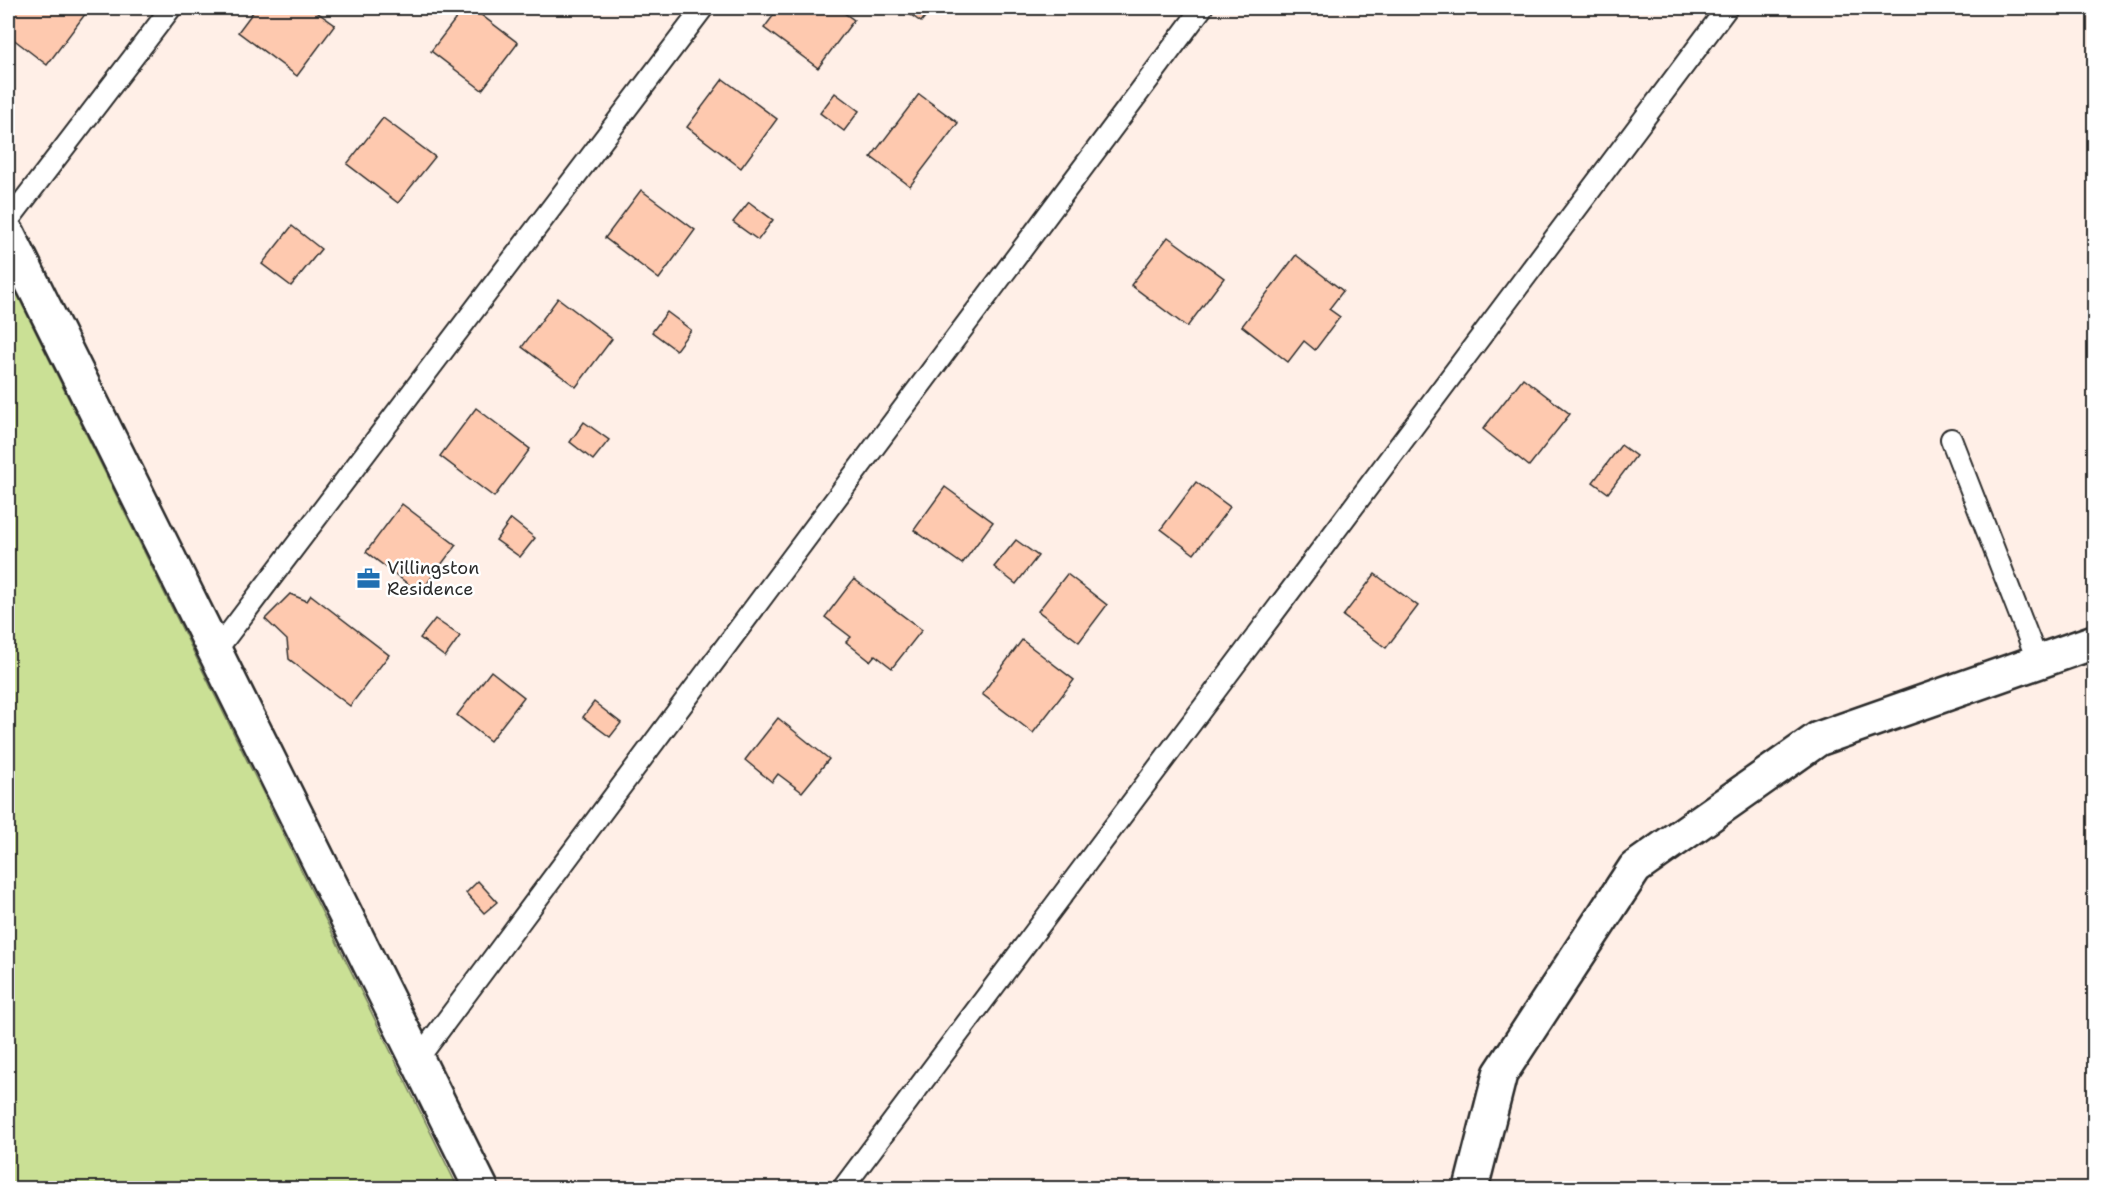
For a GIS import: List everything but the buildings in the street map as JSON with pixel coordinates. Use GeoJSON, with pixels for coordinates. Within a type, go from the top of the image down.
{"type":"FeatureCollection","features":[{"type":"Feature","properties":{"kind":"street"},"geometry":{"type":"LineString","coordinates":[[8,234],[481,1188]]}},
{"type":"Feature","properties":{"kind":"street"},"geometry":{"type":"LineString","coordinates":[[1471,1188],[1500,1074],[1635,868],[1818,739],[2094,642]]}},
{"type":"Feature","properties":{"kind":"lane"},"geometry":{"type":"LineString","coordinates":[[8,221],[171,8]]}},
{"type":"Feature","properties":{"kind":"lane"},"geometry":{"type":"LineString","coordinates":[[215,652],[703,8]]}},
{"type":"Feature","properties":{"kind":"lane"},"geometry":{"type":"LineString","coordinates":[[417,1060],[1202,8]]}},
{"type":"Feature","properties":{"kind":"lane"},"geometry":{"type":"LineString","coordinates":[[843,1188],[1727,8]]}},
{"type":"Feature","properties":{"kind":"lane"},"geometry":{"type":"LineString","coordinates":[[1951,440],[2038,662]]}},
{"type":"Feature","properties":{"kind":"green space"},"geometry":{"type":"Polygon","coordinates":[[[8,276],[458,1188],[8,1188],[8,276]]]}},
{"type":"Feature","properties":{"kind":"place","name":"Villingston Residence"},"geometry":{"type":"Point","coordinates":[369,578]}}]}
